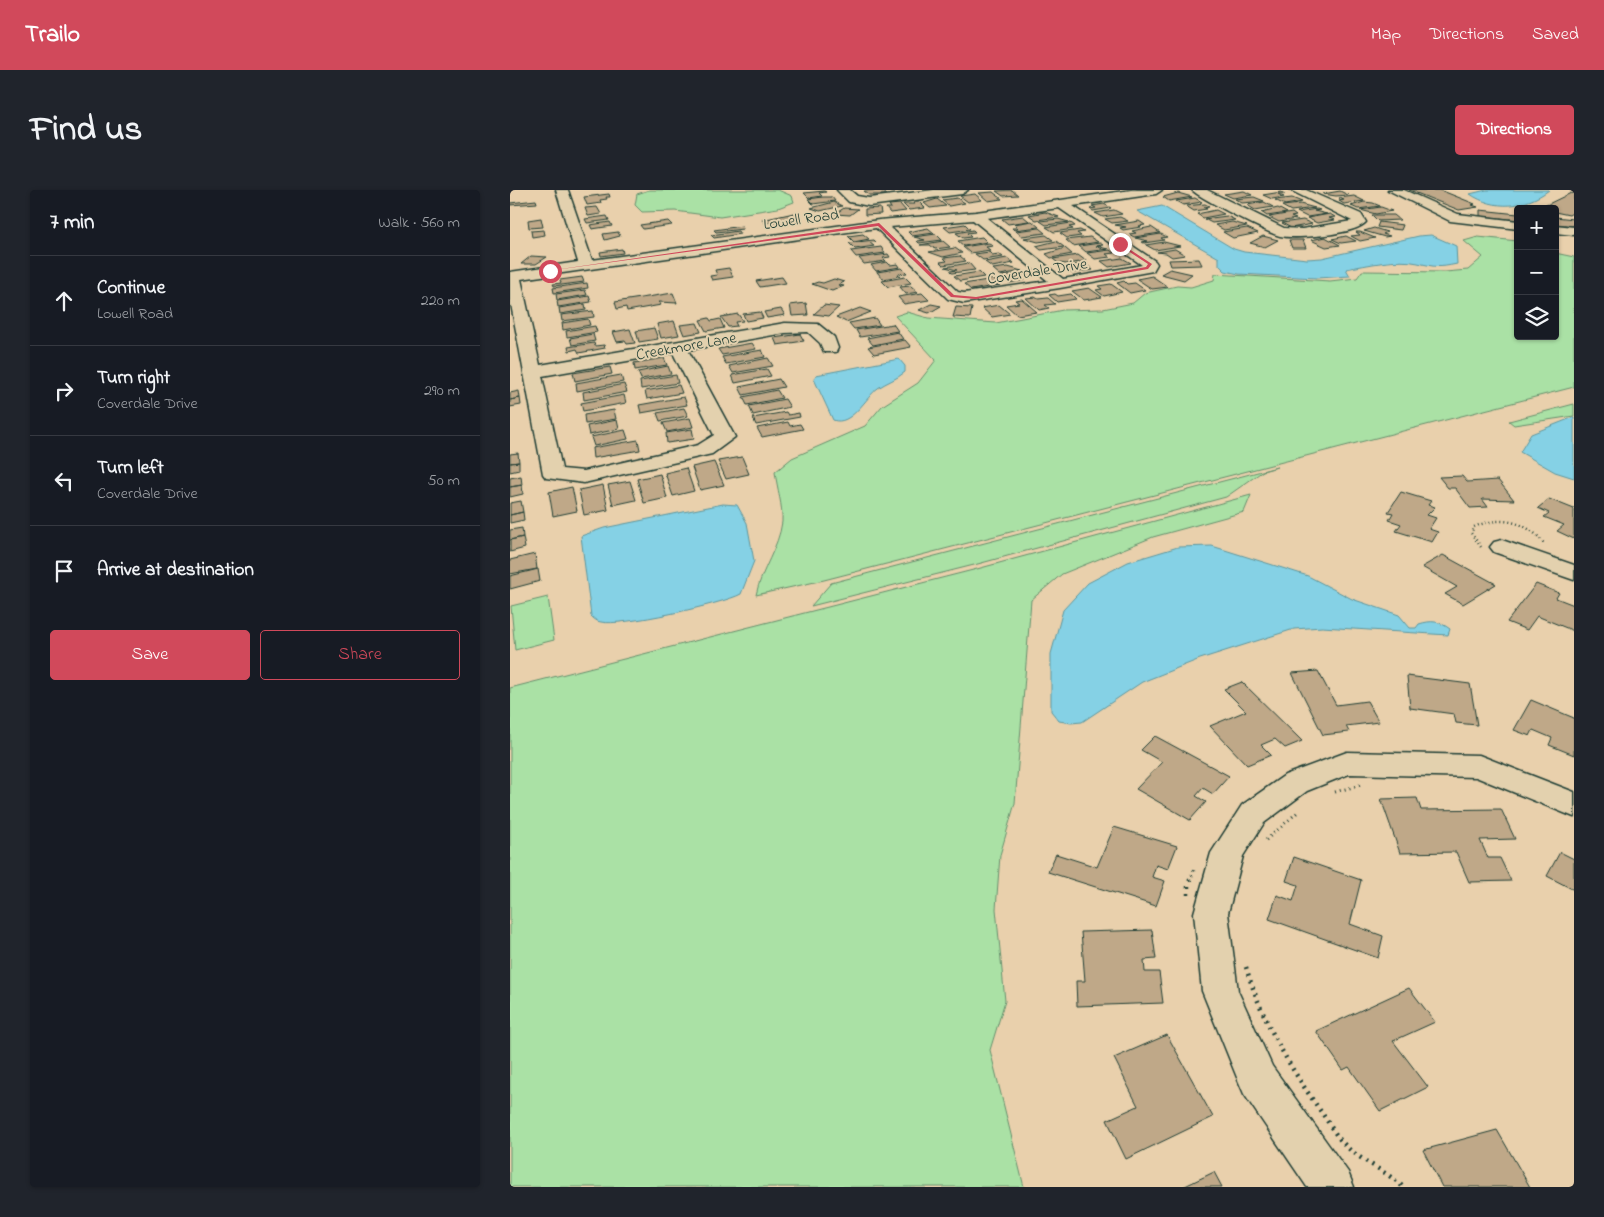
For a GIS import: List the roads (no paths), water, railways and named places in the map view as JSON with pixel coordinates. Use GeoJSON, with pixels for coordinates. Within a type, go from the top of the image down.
{"type":"FeatureCollection","features":[{"type":"Feature","properties":{"kind":"street"},"geometry":{"type":"LineString","coordinates":[[562,190],[586,266]]}},
{"type":"Feature","properties":{"kind":"street"},"geometry":{"type":"LineString","coordinates":[[844,190],[852,199],[869,202],[962,190]]}},
{"type":"Feature","properties":{"kind":"street","name":"Lowell Road"},"geometry":{"type":"LineString","coordinates":[[511,276],[879,224],[976,216],[1062,204],[1103,193],[1156,190]]}},
{"type":"Feature","properties":{"kind":"street"},"geometry":{"type":"LineString","coordinates":[[1198,190],[1281,232],[1302,234],[1351,226],[1359,222],[1356,217],[1296,190]]}},
{"type":"Feature","properties":{"kind":"street"},"geometry":{"type":"LineString","coordinates":[[1394,190],[1455,218],[1514,225]]}},
{"type":"Feature","properties":{"kind":"street","name":"Coverdale Drive"},"geometry":{"type":"LineString","coordinates":[[879,224],[953,296],[976,298],[1140,271],[1148,268],[1150,264],[1062,204]]}},
{"type":"Feature","properties":{"kind":"street"},"geometry":{"type":"LineString","coordinates":[[976,216],[1060,284]]}},
{"type":"Feature","properties":{"kind":"street"},"geometry":{"type":"LineString","coordinates":[[1559,229],[1574,231]]}},
{"type":"Feature","properties":{"kind":"street"},"geometry":{"type":"LineString","coordinates":[[511,276],[553,474],[584,477],[705,450],[724,437],[678,346]]}},
{"type":"Feature","properties":{"kind":"street","name":"Creekmore Lane"},"geometry":{"type":"LineString","coordinates":[[532,372],[785,328],[812,328],[828,341],[830,348]]}},
{"type":"Feature","properties":{"kind":"street"},"geometry":{"type":"LineString","coordinates":[[1502,547],[1574,573]]}},
{"type":"Feature","properties":{"kind":"street"},"geometry":{"type":"LineString","coordinates":[[1333,1187],[1258,1080],[1220,991],[1212,913],[1227,853],[1253,814],[1296,783],[1347,763],[1480,766],[1574,805]]}},
{"type":"Feature","properties":{"kind":"water"},"geometry":{"type":"Polygon","coordinates":[[[1486,190],[1549,190],[1530,201],[1510,205],[1490,203],[1470,194],[1486,190]]]}},
{"type":"Feature","properties":{"kind":"water"},"geometry":{"type":"Polygon","coordinates":[[[1162,206],[1234,249],[1244,252],[1307,259],[1322,258],[1431,235],[1456,246],[1457,264],[1437,266],[1401,261],[1346,269],[1350,276],[1317,278],[1239,274],[1225,271],[1219,265],[1219,258],[1137,211],[1162,206]]]}},
{"type":"Feature","properties":{"kind":"water"},"geometry":{"type":"Polygon","coordinates":[[[899,359],[905,366],[905,372],[878,388],[858,410],[846,419],[840,421],[833,420],[814,379],[816,375],[899,359]]]}},
{"type":"Feature","properties":{"kind":"water"},"geometry":{"type":"Polygon","coordinates":[[[1574,417],[1574,478],[1555,472],[1520,452],[1531,434],[1574,417]]]}},
{"type":"Feature","properties":{"kind":"water"},"geometry":{"type":"Polygon","coordinates":[[[723,504],[737,505],[747,523],[754,561],[741,594],[694,609],[628,621],[600,622],[591,616],[581,536],[604,528],[723,504]]]}},
{"type":"Feature","properties":{"kind":"water"},"geometry":{"type":"Polygon","coordinates":[[[1212,546],[1308,576],[1352,599],[1399,615],[1410,628],[1416,628],[1419,624],[1428,622],[1442,624],[1450,629],[1448,635],[1322,627],[1294,629],[1200,659],[1142,682],[1082,722],[1059,721],[1051,711],[1051,654],[1063,610],[1088,583],[1128,562],[1178,547],[1212,546]]]}}]}
